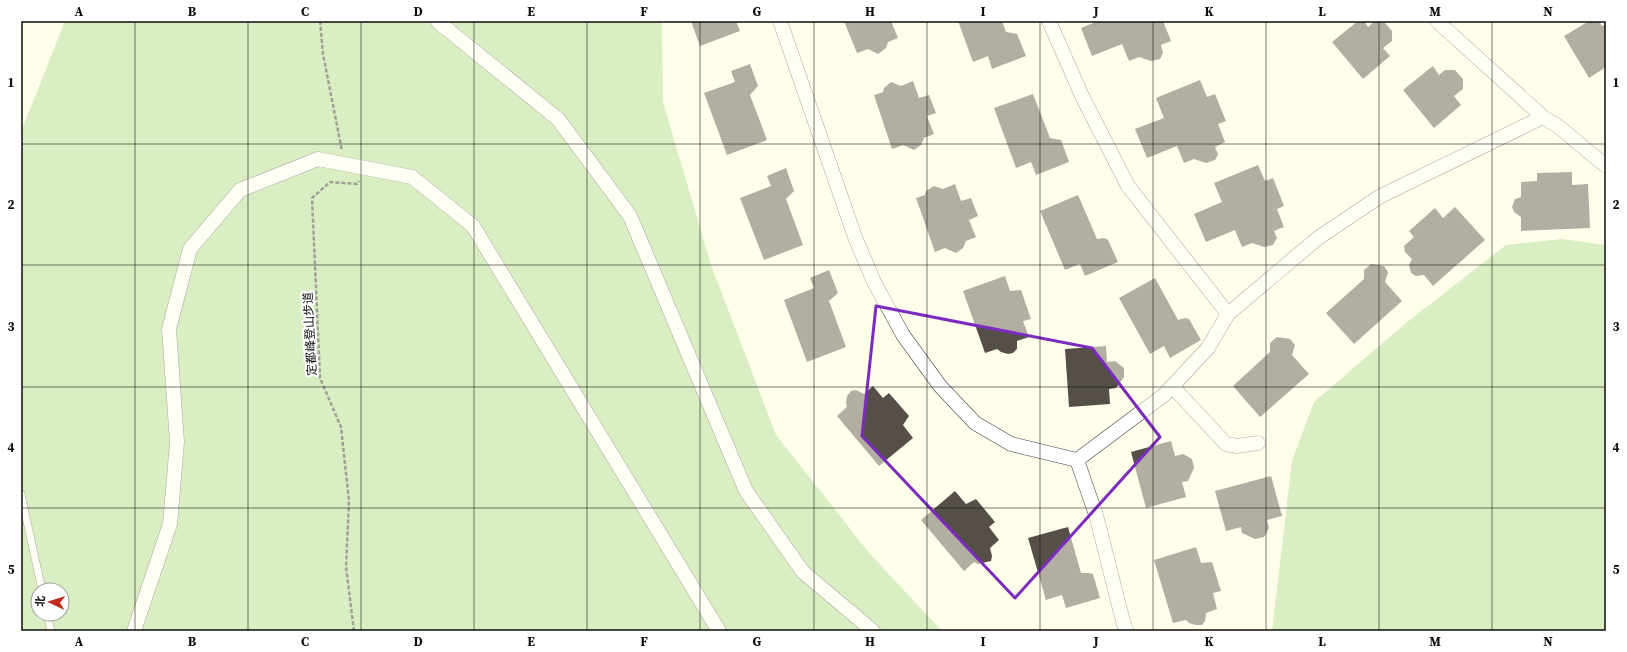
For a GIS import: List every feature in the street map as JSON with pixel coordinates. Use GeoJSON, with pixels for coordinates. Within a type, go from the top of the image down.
{"type":"FeatureCollection","features":[{"type":"Feature","properties":{"kind":"street"},"geometry":{"type":"LineString","coordinates":[[437,21],[558,119],[630,216],[746,491],[802,572],[873,631]]}},
{"type":"Feature","properties":{"kind":"street"},"geometry":{"type":"LineString","coordinates":[[780,21],[855,237],[874,282],[903,335],[940,386],[976,423],[1011,444],[1077,460]]}},
{"type":"Feature","properties":{"kind":"street"},"geometry":{"type":"LineString","coordinates":[[1049,21],[1082,96],[1128,186],[1228,314]]}},
{"type":"Feature","properties":{"kind":"street"},"geometry":{"type":"LineString","coordinates":[[1437,21],[1543,117],[1559,127],[1606,166]]}},
{"type":"Feature","properties":{"kind":"street"},"geometry":{"type":"LineString","coordinates":[[1077,460],[1164,395],[1208,348],[1228,314],[1318,238],[1379,197],[1543,117]]}},
{"type":"Feature","properties":{"kind":"street"},"geometry":{"type":"LineString","coordinates":[[134,631],[170,524],[177,442],[169,329],[190,249],[240,190],[318,159],[412,177],[473,226],[720,631]]}},
{"type":"Feature","properties":{"kind":"street"},"geometry":{"type":"LineString","coordinates":[[1172,386],[1226,444],[1237,446],[1258,443]]}},
{"type":"Feature","properties":{"kind":"street"},"geometry":{"type":"LineString","coordinates":[[1077,460],[1096,515],[1124,626],[1127,631]]}},
{"type":"Feature","properties":{"kind":"lane"},"geometry":{"type":"LineString","coordinates":[[21,494],[40,582]]}},
{"type":"Feature","properties":{"kind":"path"},"geometry":{"type":"LineString","coordinates":[[320,21],[323,54],[341,140],[343,163]]}},
{"type":"Feature","properties":{"kind":"path","name":"定都峰登山步道"},"geometry":{"type":"LineString","coordinates":[[354,631],[346,567],[349,501],[341,427],[320,378],[312,198],[330,182],[357,184],[365,168]]}},
{"type":"Feature","properties":{"kind":"highlighted area"},"geometry":{"type":"Polygon","coordinates":[[[876,306],[1092,348],[1160,437],[1015,598],[862,436],[876,306]]]}},
{"type":"Feature","properties":{"kind":"green space"},"geometry":{"type":"Polygon","coordinates":[[[65,21],[662,21],[663,102],[711,265],[776,435],[870,554],[942,631],[21,631],[21,132],[65,21]]]}},
{"type":"Feature","properties":{"kind":"green space"},"geometry":{"type":"Polygon","coordinates":[[[1562,239],[1606,245],[1606,631],[1272,631],[1292,461],[1314,402],[1406,323],[1506,245],[1562,239]]]}},
{"type":"Feature","properties":{"kind":"building"},"geometry":{"type":"Polygon","coordinates":[[[691,21],[736,21],[740,31],[700,46],[691,21]]]}},
{"type":"Feature","properties":{"kind":"building"},"geometry":{"type":"Polygon","coordinates":[[[844,21],[891,21],[898,38],[888,42],[886,48],[878,54],[868,49],[857,53],[844,21]]]}},
{"type":"Feature","properties":{"kind":"building"},"geometry":{"type":"Polygon","coordinates":[[[958,21],[1002,21],[1006,32],[1017,34],[1026,56],[992,69],[988,56],[973,62],[958,21]]]}},
{"type":"Feature","properties":{"kind":"building"},"geometry":{"type":"Polygon","coordinates":[[[1098,21],[1163,21],[1171,41],[1161,45],[1163,53],[1160,59],[1151,61],[1139,57],[1129,61],[1122,44],[1092,56],[1081,28],[1098,21]]]}},
{"type":"Feature","properties":{"kind":"building"},"geometry":{"type":"Polygon","coordinates":[[[1358,21],[1364,21],[1368,27],[1374,22],[1384,22],[1392,31],[1392,41],[1383,48],[1390,56],[1363,79],[1332,42],[1358,21]]]}},
{"type":"Feature","properties":{"kind":"building"},"geometry":{"type":"Polygon","coordinates":[[[1589,21],[1599,21],[1602,26],[1606,24],[1606,67],[1589,78],[1564,36],[1589,21]]]}},
{"type":"Feature","properties":{"kind":"building"},"geometry":{"type":"Polygon","coordinates":[[[750,64],[758,86],[750,95],[767,140],[727,155],[704,93],[735,82],[731,71],[750,64]]]}},
{"type":"Feature","properties":{"kind":"building"},"geometry":{"type":"Polygon","coordinates":[[[1433,66],[1439,75],[1445,70],[1455,70],[1463,79],[1463,89],[1454,96],[1461,105],[1434,128],[1403,90],[1433,66]]]}},
{"type":"Feature","properties":{"kind":"building"},"geometry":{"type":"Polygon","coordinates":[[[1200,80],[1207,97],[1215,94],[1226,121],[1218,124],[1225,142],[1215,147],[1218,154],[1215,160],[1206,163],[1194,159],[1184,163],[1177,146],[1147,158],[1135,129],[1164,118],[1156,98],[1200,80]]]}},
{"type":"Feature","properties":{"kind":"building"},"geometry":{"type":"Polygon","coordinates":[[[913,81],[919,98],[929,95],[936,113],[927,116],[934,134],[924,138],[921,145],[914,150],[903,145],[892,149],[874,95],[883,92],[884,88],[891,82],[901,86],[913,81]]]}},
{"type":"Feature","properties":{"kind":"building"},"geometry":{"type":"Polygon","coordinates":[[[1033,94],[1050,138],[1061,140],[1069,162],[1036,175],[1031,162],[1016,168],[994,108],[1033,94]]]}},
{"type":"Feature","properties":{"kind":"building"},"geometry":{"type":"Polygon","coordinates":[[[1258,165],[1265,181],[1273,178],[1284,206],[1277,209],[1284,227],[1274,231],[1277,238],[1273,245],[1264,247],[1252,243],[1242,247],[1235,230],[1206,242],[1194,214],[1222,202],[1214,183],[1258,165]]]}},
{"type":"Feature","properties":{"kind":"building"},"geometry":{"type":"Polygon","coordinates":[[[786,168],[794,191],[786,199],[803,245],[764,260],[740,198],[771,186],[767,176],[786,168]]]}},
{"type":"Feature","properties":{"kind":"building"},"geometry":{"type":"Polygon","coordinates":[[[1572,172],[1572,185],[1588,184],[1590,228],[1521,231],[1521,217],[1514,212],[1512,207],[1515,199],[1521,197],[1521,182],[1537,181],[1537,173],[1572,172]]]}},
{"type":"Feature","properties":{"kind":"building"},"geometry":{"type":"Polygon","coordinates":[[[955,184],[961,201],[971,198],[978,216],[969,220],[976,237],[966,241],[963,248],[956,253],[945,248],[935,252],[916,198],[925,195],[926,191],[934,186],[943,189],[955,184]]]}},
{"type":"Feature","properties":{"kind":"building"},"geometry":{"type":"Polygon","coordinates":[[[1078,195],[1097,239],[1104,238],[1108,240],[1118,262],[1085,276],[1080,264],[1065,270],[1040,211],[1078,195]]]}},
{"type":"Feature","properties":{"kind":"building"},"geometry":{"type":"Polygon","coordinates":[[[1455,207],[1485,240],[1433,286],[1424,275],[1416,276],[1411,273],[1409,265],[1412,259],[1405,252],[1404,246],[1414,237],[1409,231],[1435,208],[1443,218],[1455,207]]]}},
{"type":"Feature","properties":{"kind":"building"},"geometry":{"type":"Polygon","coordinates":[[[1371,264],[1384,266],[1388,272],[1385,282],[1402,301],[1354,344],[1326,313],[1364,279],[1364,270],[1371,264]]]}},
{"type":"Feature","properties":{"kind":"building"},"geometry":{"type":"Polygon","coordinates":[[[829,270],[838,293],[829,301],[846,347],[807,362],[784,300],[814,288],[810,278],[829,270]]]}},
{"type":"Feature","properties":{"kind":"building"},"geometry":{"type":"Polygon","coordinates":[[[1005,276],[1010,291],[1021,290],[1031,319],[1023,321],[1029,337],[1017,341],[1017,349],[1013,353],[1008,354],[997,349],[985,353],[963,291],[1005,276]]]}},
{"type":"Feature","properties":{"kind":"building"},"geometry":{"type":"Polygon","coordinates":[[[1155,278],[1178,320],[1185,318],[1189,319],[1201,340],[1170,358],[1164,346],[1150,354],[1119,298],[1155,278]]]}},
{"type":"Feature","properties":{"kind":"building"},"geometry":{"type":"Polygon","coordinates":[[[1277,337],[1290,339],[1295,345],[1292,355],[1309,374],[1260,417],[1233,386],[1270,352],[1270,343],[1277,337]]]}},
{"type":"Feature","properties":{"kind":"building"},"geometry":{"type":"Polygon","coordinates":[[[1106,346],[1107,362],[1115,361],[1124,368],[1124,377],[1116,388],[1109,389],[1110,404],[1069,407],[1065,349],[1106,346]]]}},
{"type":"Feature","properties":{"kind":"building"},"geometry":{"type":"Polygon","coordinates":[[[873,386],[883,398],[889,393],[909,416],[903,425],[913,438],[879,466],[837,416],[847,407],[847,396],[851,391],[856,390],[864,394],[873,386]]]}},
{"type":"Feature","properties":{"kind":"building"},"geometry":{"type":"Polygon","coordinates":[[[1171,441],[1175,456],[1183,454],[1192,459],[1194,468],[1188,481],[1182,482],[1186,497],[1146,508],[1131,452],[1171,441]]]}},
{"type":"Feature","properties":{"kind":"building"},"geometry":{"type":"Polygon","coordinates":[[[1271,476],[1282,516],[1267,520],[1269,528],[1264,537],[1255,539],[1242,533],[1241,527],[1226,531],[1215,491],[1271,476]]]}},
{"type":"Feature","properties":{"kind":"building"},"geometry":{"type":"Polygon","coordinates":[[[955,491],[966,504],[976,499],[995,522],[989,527],[999,540],[990,548],[992,556],[991,561],[978,564],[974,562],[964,571],[921,520],[955,491]]]}},
{"type":"Feature","properties":{"kind":"building"},"geometry":{"type":"Polygon","coordinates":[[[1068,527],[1081,573],[1093,574],[1100,598],[1066,608],[1062,595],[1046,600],[1028,538],[1068,527]]]}},
{"type":"Feature","properties":{"kind":"building"},"geometry":{"type":"Polygon","coordinates":[[[1196,547],[1201,563],[1212,562],[1221,591],[1213,593],[1217,609],[1206,613],[1205,621],[1202,625],[1189,623],[1186,620],[1173,623],[1154,560],[1196,547]]]}}]}
